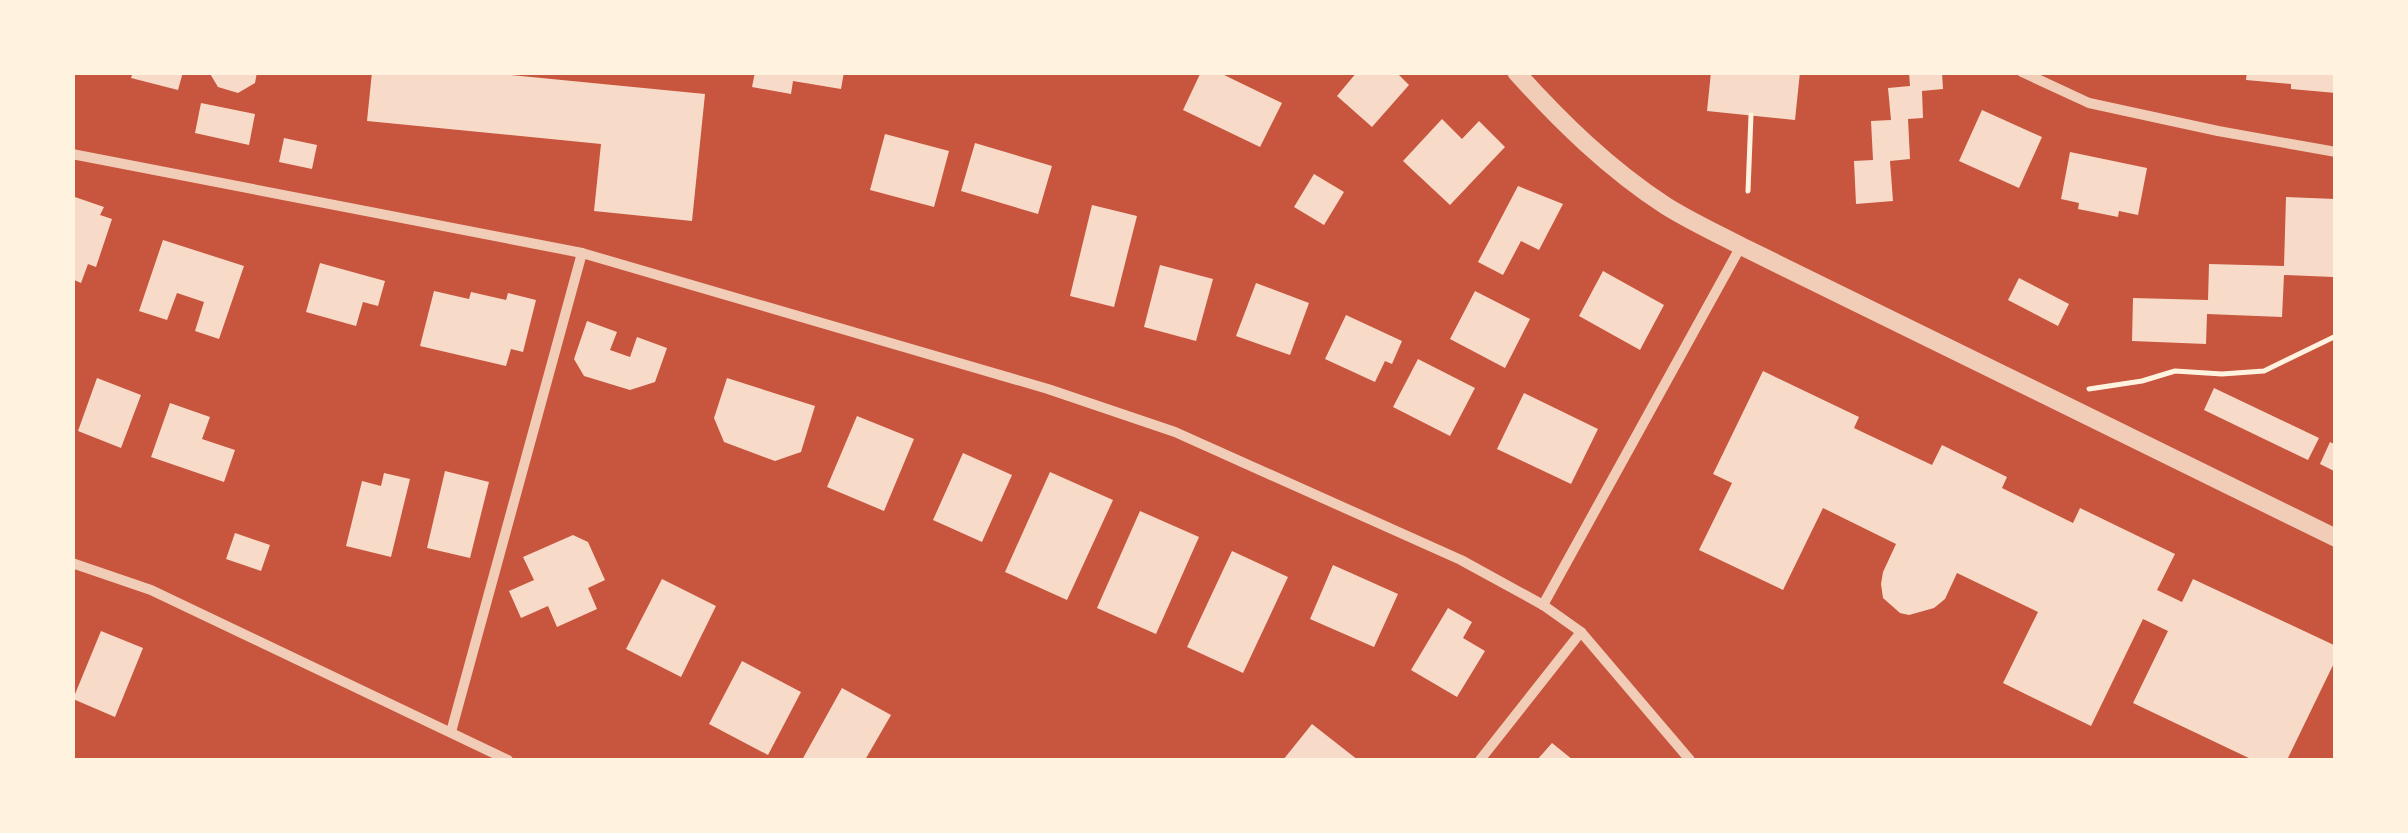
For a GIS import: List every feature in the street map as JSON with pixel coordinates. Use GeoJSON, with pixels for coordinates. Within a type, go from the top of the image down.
{"type":"FeatureCollection","features":[{"type":"Feature","properties":{"kind":"street"},"geometry":{"type":"LineString","coordinates":[[1516,72],[1556,118],[1666,206],[2336,538]]}},
{"type":"Feature","properties":{"kind":"street"},"geometry":{"type":"LineString","coordinates":[[2022,72],[2089,103],[2218,132],[2336,152]]}},
{"type":"Feature","properties":{"kind":"street"},"geometry":{"type":"LineString","coordinates":[[72,154],[582,253],[1048,389],[1175,432],[1461,560],[1542,605],[1581,632],[1690,760]]}},
{"type":"Feature","properties":{"kind":"street"},"geometry":{"type":"LineString","coordinates":[[1542,605],[1741,246]]}},
{"type":"Feature","properties":{"kind":"street"},"geometry":{"type":"LineString","coordinates":[[451,732],[582,253]]}},
{"type":"Feature","properties":{"kind":"street"},"geometry":{"type":"LineString","coordinates":[[72,563],[151,590],[508,760]]}},
{"type":"Feature","properties":{"kind":"street"},"geometry":{"type":"LineString","coordinates":[[1480,760],[1581,632]]}},
{"type":"Feature","properties":{"kind":"path"},"geometry":{"type":"LineString","coordinates":[[1748,191],[1751,116]]}},
{"type":"Feature","properties":{"kind":"path"},"geometry":{"type":"LineString","coordinates":[[2086,390],[2175,371],[2222,374],[2264,370],[2336,336]]}},
{"type":"Feature","properties":{"kind":"building"},"geometry":{"type":"Polygon","coordinates":[[[133,72],[183,72],[178,90],[131,78],[133,72]]]}},
{"type":"Feature","properties":{"kind":"building"},"geometry":{"type":"Polygon","coordinates":[[[209,72],[257,72],[255,83],[238,93],[218,87],[209,72]]]}},
{"type":"Feature","properties":{"kind":"building"},"geometry":{"type":"Polygon","coordinates":[[[372,72],[479,72],[705,94],[692,221],[594,211],[601,144],[367,121],[372,72]]]}},
{"type":"Feature","properties":{"kind":"building"},"geometry":{"type":"Polygon","coordinates":[[[755,72],[844,72],[841,89],[793,81],[791,94],[752,87],[755,72]]]}},
{"type":"Feature","properties":{"kind":"building"},"geometry":{"type":"Polygon","coordinates":[[[1201,72],[1218,72],[1282,103],[1260,147],[1183,110],[1201,72]]]}},
{"type":"Feature","properties":{"kind":"building"},"geometry":{"type":"Polygon","coordinates":[[[1357,72],[1396,72],[1409,85],[1372,127],[1337,96],[1357,72]]]}},
{"type":"Feature","properties":{"kind":"building"},"geometry":{"type":"Polygon","coordinates":[[[1711,72],[1800,72],[1795,120],[1707,111],[1711,72]]]}},
{"type":"Feature","properties":{"kind":"building"},"geometry":{"type":"Polygon","coordinates":[[[1909,72],[1942,72],[1943,89],[1922,91],[1923,118],[1908,119],[1910,159],[1890,161],[1893,201],[1856,204],[1854,161],[1873,160],[1871,121],[1891,120],[1888,88],[1910,86],[1909,72]]]}},
{"type":"Feature","properties":{"kind":"building"},"geometry":{"type":"Polygon","coordinates":[[[2247,72],[2336,72],[2336,93],[2246,80],[2247,72]]]}},
{"type":"Feature","properties":{"kind":"building"},"geometry":{"type":"Polygon","coordinates":[[[201,103],[255,114],[249,145],[195,133],[201,103]]]}},
{"type":"Feature","properties":{"kind":"building"},"geometry":{"type":"Polygon","coordinates":[[[1982,110],[2042,137],[2019,188],[1959,161],[1982,110]]]}},
{"type":"Feature","properties":{"kind":"building"},"geometry":{"type":"Polygon","coordinates":[[[1442,119],[1462,139],[1479,121],[1505,147],[1450,205],[1403,161],[1442,119]]]}},
{"type":"Feature","properties":{"kind":"building"},"geometry":{"type":"Polygon","coordinates":[[[885,134],[949,151],[934,207],[870,190],[885,134]]]}},
{"type":"Feature","properties":{"kind":"building"},"geometry":{"type":"Polygon","coordinates":[[[284,138],[317,145],[312,169],[279,162],[284,138]]]}},
{"type":"Feature","properties":{"kind":"building"},"geometry":{"type":"Polygon","coordinates":[[[975,143],[1052,166],[1038,214],[961,191],[975,143]]]}},
{"type":"Feature","properties":{"kind":"building"},"geometry":{"type":"Polygon","coordinates":[[[2070,152],[2147,168],[2138,215],[2119,211],[2118,217],[2078,209],[2079,203],[2061,199],[2070,152]]]}},
{"type":"Feature","properties":{"kind":"building"},"geometry":{"type":"Polygon","coordinates":[[[1314,174],[1344,192],[1324,225],[1294,207],[1314,174]]]}},
{"type":"Feature","properties":{"kind":"building"},"geometry":{"type":"Polygon","coordinates":[[[1518,186],[1563,204],[1539,250],[1521,241],[1503,275],[1478,262],[1518,186]]]}},
{"type":"Feature","properties":{"kind":"building"},"geometry":{"type":"Polygon","coordinates":[[[72,196],[104,207],[100,215],[112,219],[96,267],[88,264],[81,283],[72,279],[72,196]]]}},
{"type":"Feature","properties":{"kind":"building"},"geometry":{"type":"Polygon","coordinates":[[[2286,197],[2335,199],[2333,277],[2284,275],[2282,317],[2207,314],[2206,344],[2132,341],[2133,298],[2208,300],[2209,264],[2284,266],[2286,197]]]}},
{"type":"Feature","properties":{"kind":"building"},"geometry":{"type":"Polygon","coordinates":[[[1092,205],[1137,216],[1114,307],[1070,296],[1092,205]]]}},
{"type":"Feature","properties":{"kind":"building"},"geometry":{"type":"Polygon","coordinates":[[[163,240],[244,266],[219,339],[195,331],[204,302],[177,293],[167,320],[139,311],[163,240]]]}},
{"type":"Feature","properties":{"kind":"building"},"geometry":{"type":"Polygon","coordinates":[[[320,263],[385,281],[378,306],[363,302],[356,326],[306,312],[320,263]]]}},
{"type":"Feature","properties":{"kind":"building"},"geometry":{"type":"Polygon","coordinates":[[[1160,265],[1213,279],[1196,341],[1144,327],[1160,265]]]}},
{"type":"Feature","properties":{"kind":"building"},"geometry":{"type":"Polygon","coordinates":[[[1603,271],[1664,305],[1640,350],[1579,316],[1603,271]]]}},
{"type":"Feature","properties":{"kind":"building"},"geometry":{"type":"Polygon","coordinates":[[[2019,278],[2069,304],[2058,326],[2008,300],[2019,278]]]}},
{"type":"Feature","properties":{"kind":"building"},"geometry":{"type":"Polygon","coordinates":[[[1256,283],[1309,303],[1290,355],[1236,336],[1256,283]]]}},
{"type":"Feature","properties":{"kind":"building"},"geometry":{"type":"Polygon","coordinates":[[[434,291],[469,299],[471,292],[506,300],[508,293],[536,300],[523,352],[511,349],[506,366],[420,346],[434,291]]]}},
{"type":"Feature","properties":{"kind":"building"},"geometry":{"type":"Polygon","coordinates":[[[1475,291],[1530,319],[1505,368],[1450,339],[1475,291]]]}},
{"type":"Feature","properties":{"kind":"building"},"geometry":{"type":"Polygon","coordinates":[[[1346,315],[1402,341],[1392,364],[1385,361],[1375,382],[1325,359],[1346,315]]]}},
{"type":"Feature","properties":{"kind":"building"},"geometry":{"type":"Polygon","coordinates":[[[587,321],[617,332],[610,350],[630,357],[637,337],[667,348],[655,382],[630,390],[584,376],[574,359],[587,321]]]}},
{"type":"Feature","properties":{"kind":"building"},"geometry":{"type":"Polygon","coordinates":[[[1418,359],[1475,388],[1450,436],[1393,407],[1418,359]]]}},
{"type":"Feature","properties":{"kind":"building"},"geometry":{"type":"Polygon","coordinates":[[[1763,371],[1859,417],[1854,428],[1932,465],[1942,445],[2007,477],[2002,488],[2073,523],[2080,508],[2175,554],[2157,590],[2182,602],[2193,579],[2336,646],[2336,659],[2287,760],[2253,760],[2133,703],[2168,631],[2143,619],[2091,726],[2003,683],[2038,612],[1957,573],[1945,599],[1934,608],[1909,615],[1900,613],[1883,598],[1881,584],[1896,544],[1823,508],[1783,590],[1699,550],[1732,483],[1713,474],[1763,371]]]}},
{"type":"Feature","properties":{"kind":"building"},"geometry":{"type":"Polygon","coordinates":[[[97,378],[141,395],[121,448],[78,431],[97,378]]]}},
{"type":"Feature","properties":{"kind":"building"},"geometry":{"type":"Polygon","coordinates":[[[727,378],[815,406],[801,452],[775,461],[724,442],[714,418],[727,378]]]}},
{"type":"Feature","properties":{"kind":"building"},"geometry":{"type":"Polygon","coordinates":[[[2214,388],[2319,438],[2308,460],[2204,410],[2214,388]]]}},
{"type":"Feature","properties":{"kind":"building"},"geometry":{"type":"Polygon","coordinates":[[[1524,393],[1598,429],[1571,484],[1497,449],[1524,393]]]}},
{"type":"Feature","properties":{"kind":"building"},"geometry":{"type":"Polygon","coordinates":[[[170,403],[210,417],[202,439],[235,450],[224,482],[151,457],[170,403]]]}},
{"type":"Feature","properties":{"kind":"building"},"geometry":{"type":"Polygon","coordinates":[[[857,416],[914,439],[884,511],[827,487],[857,416]]]}},
{"type":"Feature","properties":{"kind":"building"},"geometry":{"type":"Polygon","coordinates":[[[2330,442],[2336,445],[2336,472],[2320,464],[2330,442]]]}},
{"type":"Feature","properties":{"kind":"building"},"geometry":{"type":"Polygon","coordinates":[[[963,453],[1012,475],[982,542],[933,520],[963,453]]]}},
{"type":"Feature","properties":{"kind":"building"},"geometry":{"type":"Polygon","coordinates":[[[445,471],[489,482],[470,558],[427,548],[445,471]]]}},
{"type":"Feature","properties":{"kind":"building"},"geometry":{"type":"Polygon","coordinates":[[[1050,472],[1113,500],[1067,600],[1005,572],[1050,472]]]}},
{"type":"Feature","properties":{"kind":"building"},"geometry":{"type":"Polygon","coordinates":[[[384,473],[410,479],[391,557],[346,546],[362,481],[381,486],[384,473]]]}},
{"type":"Feature","properties":{"kind":"building"},"geometry":{"type":"Polygon","coordinates":[[[1140,511],[1199,537],[1156,634],[1097,608],[1140,511]]]}},
{"type":"Feature","properties":{"kind":"building"},"geometry":{"type":"Polygon","coordinates":[[[235,533],[270,545],[261,571],[226,559],[235,533]]]}},
{"type":"Feature","properties":{"kind":"building"},"geometry":{"type":"Polygon","coordinates":[[[573,535],[588,542],[605,580],[588,588],[597,609],[557,627],[548,606],[521,618],[509,591],[534,580],[523,557],[573,535]]]}},
{"type":"Feature","properties":{"kind":"building"},"geometry":{"type":"Polygon","coordinates":[[[1232,551],[1288,577],[1243,673],[1187,647],[1232,551]]]}},
{"type":"Feature","properties":{"kind":"building"},"geometry":{"type":"Polygon","coordinates":[[[1333,565],[1398,594],[1374,647],[1310,619],[1333,565]]]}},
{"type":"Feature","properties":{"kind":"building"},"geometry":{"type":"Polygon","coordinates":[[[662,579],[716,606],[681,677],[626,649],[662,579]]]}},
{"type":"Feature","properties":{"kind":"building"},"geometry":{"type":"Polygon","coordinates":[[[1448,608],[1472,622],[1463,638],[1485,651],[1457,697],[1411,670],[1448,608]]]}},
{"type":"Feature","properties":{"kind":"building"},"geometry":{"type":"Polygon","coordinates":[[[101,631],[143,648],[115,717],[73,699],[101,631]]]}},
{"type":"Feature","properties":{"kind":"building"},"geometry":{"type":"Polygon","coordinates":[[[742,661],[801,692],[768,755],[709,724],[742,661]]]}},
{"type":"Feature","properties":{"kind":"building"},"geometry":{"type":"Polygon","coordinates":[[[842,688],[891,715],[865,760],[802,760],[842,688]]]}},
{"type":"Feature","properties":{"kind":"building"},"geometry":{"type":"Polygon","coordinates":[[[1312,724],[1358,760],[1283,760],[1312,724]]]}},
{"type":"Feature","properties":{"kind":"building"},"geometry":{"type":"Polygon","coordinates":[[[1552,743],[1573,760],[1537,760],[1552,743]]]}}]}
